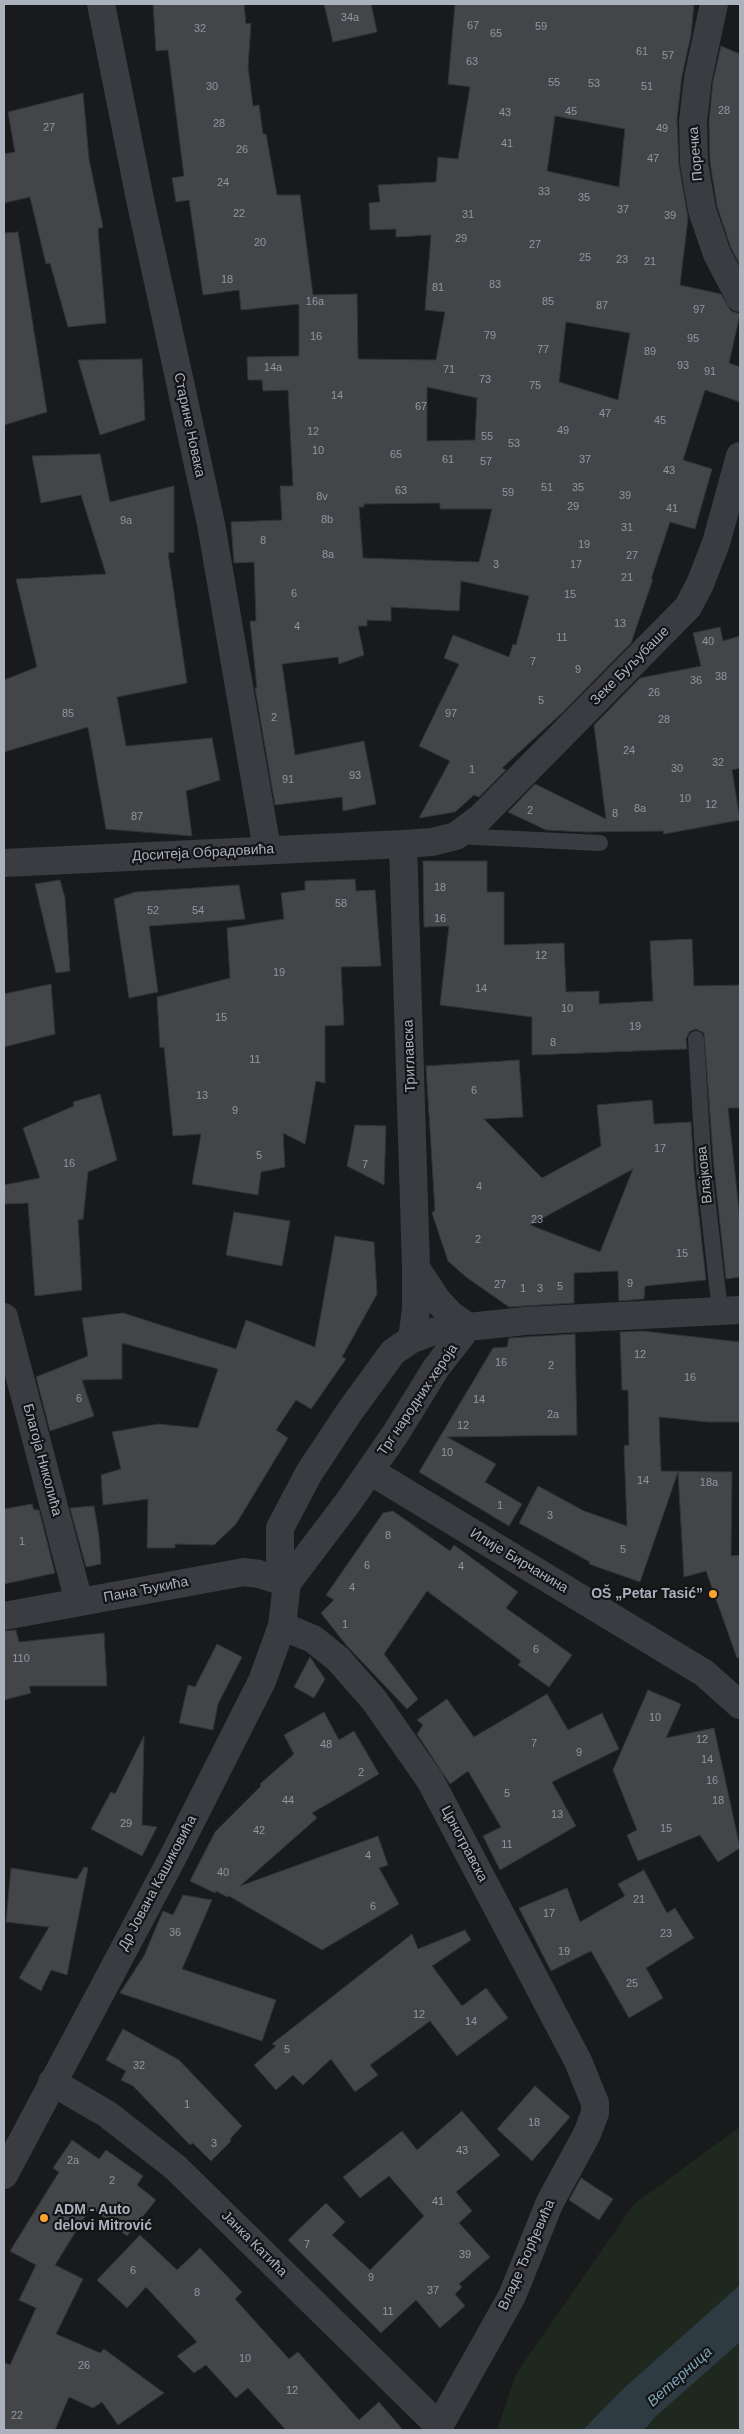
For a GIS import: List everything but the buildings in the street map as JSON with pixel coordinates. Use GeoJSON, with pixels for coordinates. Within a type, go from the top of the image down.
{"type":"FeatureCollection","features":[{"type":"Feature","properties":{"kind":"street","name":"Старине Новака"},"geometry":{"type":"LineString","coordinates":[[101,4],[141,204],[211,524],[267,849]]}},
{"type":"Feature","properties":{"kind":"street","name":"Поречка"},"geometry":{"type":"LineString","coordinates":[[714,4],[698,78],[693,121],[694,163],[702,210],[717,254],[740,298]]}},
{"type":"Feature","properties":{"kind":"street","name":"Зеке Буљубаше"},"geometry":{"type":"LineString","coordinates":[[403,844],[432,842],[456,836],[480,818],[688,607],[700,584],[716,543],[740,456]]}},
{"type":"Feature","properties":{"kind":"street","name":"Доситеја Обрадовића"},"geometry":{"type":"LineString","coordinates":[[4,863],[403,844]]}},
{"type":"Feature","properties":{"kind":"street","name":"Триглавска"},"geometry":{"type":"LineString","coordinates":[[403,844],[416,1268],[416,1309],[412,1339]]}},
{"type":"Feature","properties":{"kind":"street"},"geometry":{"type":"LineString","coordinates":[[416,1268],[437,1300],[451,1315],[468,1327]]}},
{"type":"Feature","properties":{"kind":"street","name":"Влајкова"},"geometry":{"type":"LineString","coordinates":[[468,1327],[525,1321],[730,1311]]}},
{"type":"Feature","properties":{"kind":"street","name":"Благоја Николића"},"geometry":{"type":"LineString","coordinates":[[4,1317],[79,1602]]}},
{"type":"Feature","properties":{"kind":"street","name":"Трг народних хероја"},"geometry":{"type":"LineString","coordinates":[[287,1583],[280,1559],[280,1528],[309,1473],[350,1411],[393,1352],[412,1339],[431,1332],[468,1327]]}},
{"type":"Feature","properties":{"kind":"street","name":"Трг народних хероја"},"geometry":{"type":"LineString","coordinates":[[287,1583],[370,1471],[436,1368],[468,1327]]}},
{"type":"Feature","properties":{"kind":"street","name":"Илије Бирчанина"},"geometry":{"type":"LineString","coordinates":[[370,1471],[704,1673],[740,1705]]}},
{"type":"Feature","properties":{"kind":"street","name":"Пана Ђукића"},"geometry":{"type":"LineString","coordinates":[[4,1616],[244,1572],[259,1574],[287,1583]]}},
{"type":"Feature","properties":{"kind":"street","name":"Др Јована Кашиковића"},"geometry":{"type":"LineString","coordinates":[[4,2175],[174,1853],[262,1681],[282,1626],[287,1583]]}},
{"type":"Feature","properties":{"kind":"street","name":"Црнотравска"},"geometry":{"type":"LineString","coordinates":[[282,1626],[313,1639],[338,1659],[374,1700],[430,1780],[578,2061],[595,2103]]}},
{"type":"Feature","properties":{"kind":"street","name":"Јанка Катића"},"geometry":{"type":"LineString","coordinates":[[52,2082],[107,2114],[175,2167],[438,2428]]}},
{"type":"Feature","properties":{"kind":"street","name":"Владе Ђорђевића"},"geometry":{"type":"LineString","coordinates":[[438,2428],[512,2296],[550,2202],[587,2134],[595,2113],[595,2103]]}},
{"type":"Feature","properties":{"kind":"lane","name":"Зеке Буљубаше"},"geometry":{"type":"LineString","coordinates":[[456,836],[600,843]]}},
{"type":"Feature","properties":{"kind":"lane","name":"Влајкова"},"geometry":{"type":"LineString","coordinates":[[696,1039],[702,1144],[730,1311]]}},
{"type":"Feature","properties":{"kind":"shaded area"},"geometry":{"type":"Polygon","coordinates":[[[740,2127],[740,2430],[497,2430],[516,2374],[634,2204],[740,2127]]]}},
{"type":"Feature","properties":{"kind":"water","name":"Ветерница"},"geometry":{"type":"Polygon","coordinates":[[[740,2285],[740,2342],[656,2416],[644,2430],[583,2430],[622,2390],[740,2285]]]}},
{"type":"Feature","properties":{"kind":"place","name":"OŠ „Petar Tasić”"},"geometry":{"type":"Point","coordinates":[713,1594]}},
{"type":"Feature","properties":{"kind":"place","name":"ADM - Auto delovi Mitrović"},"geometry":{"type":"Point","coordinates":[44,2218]}}]}
